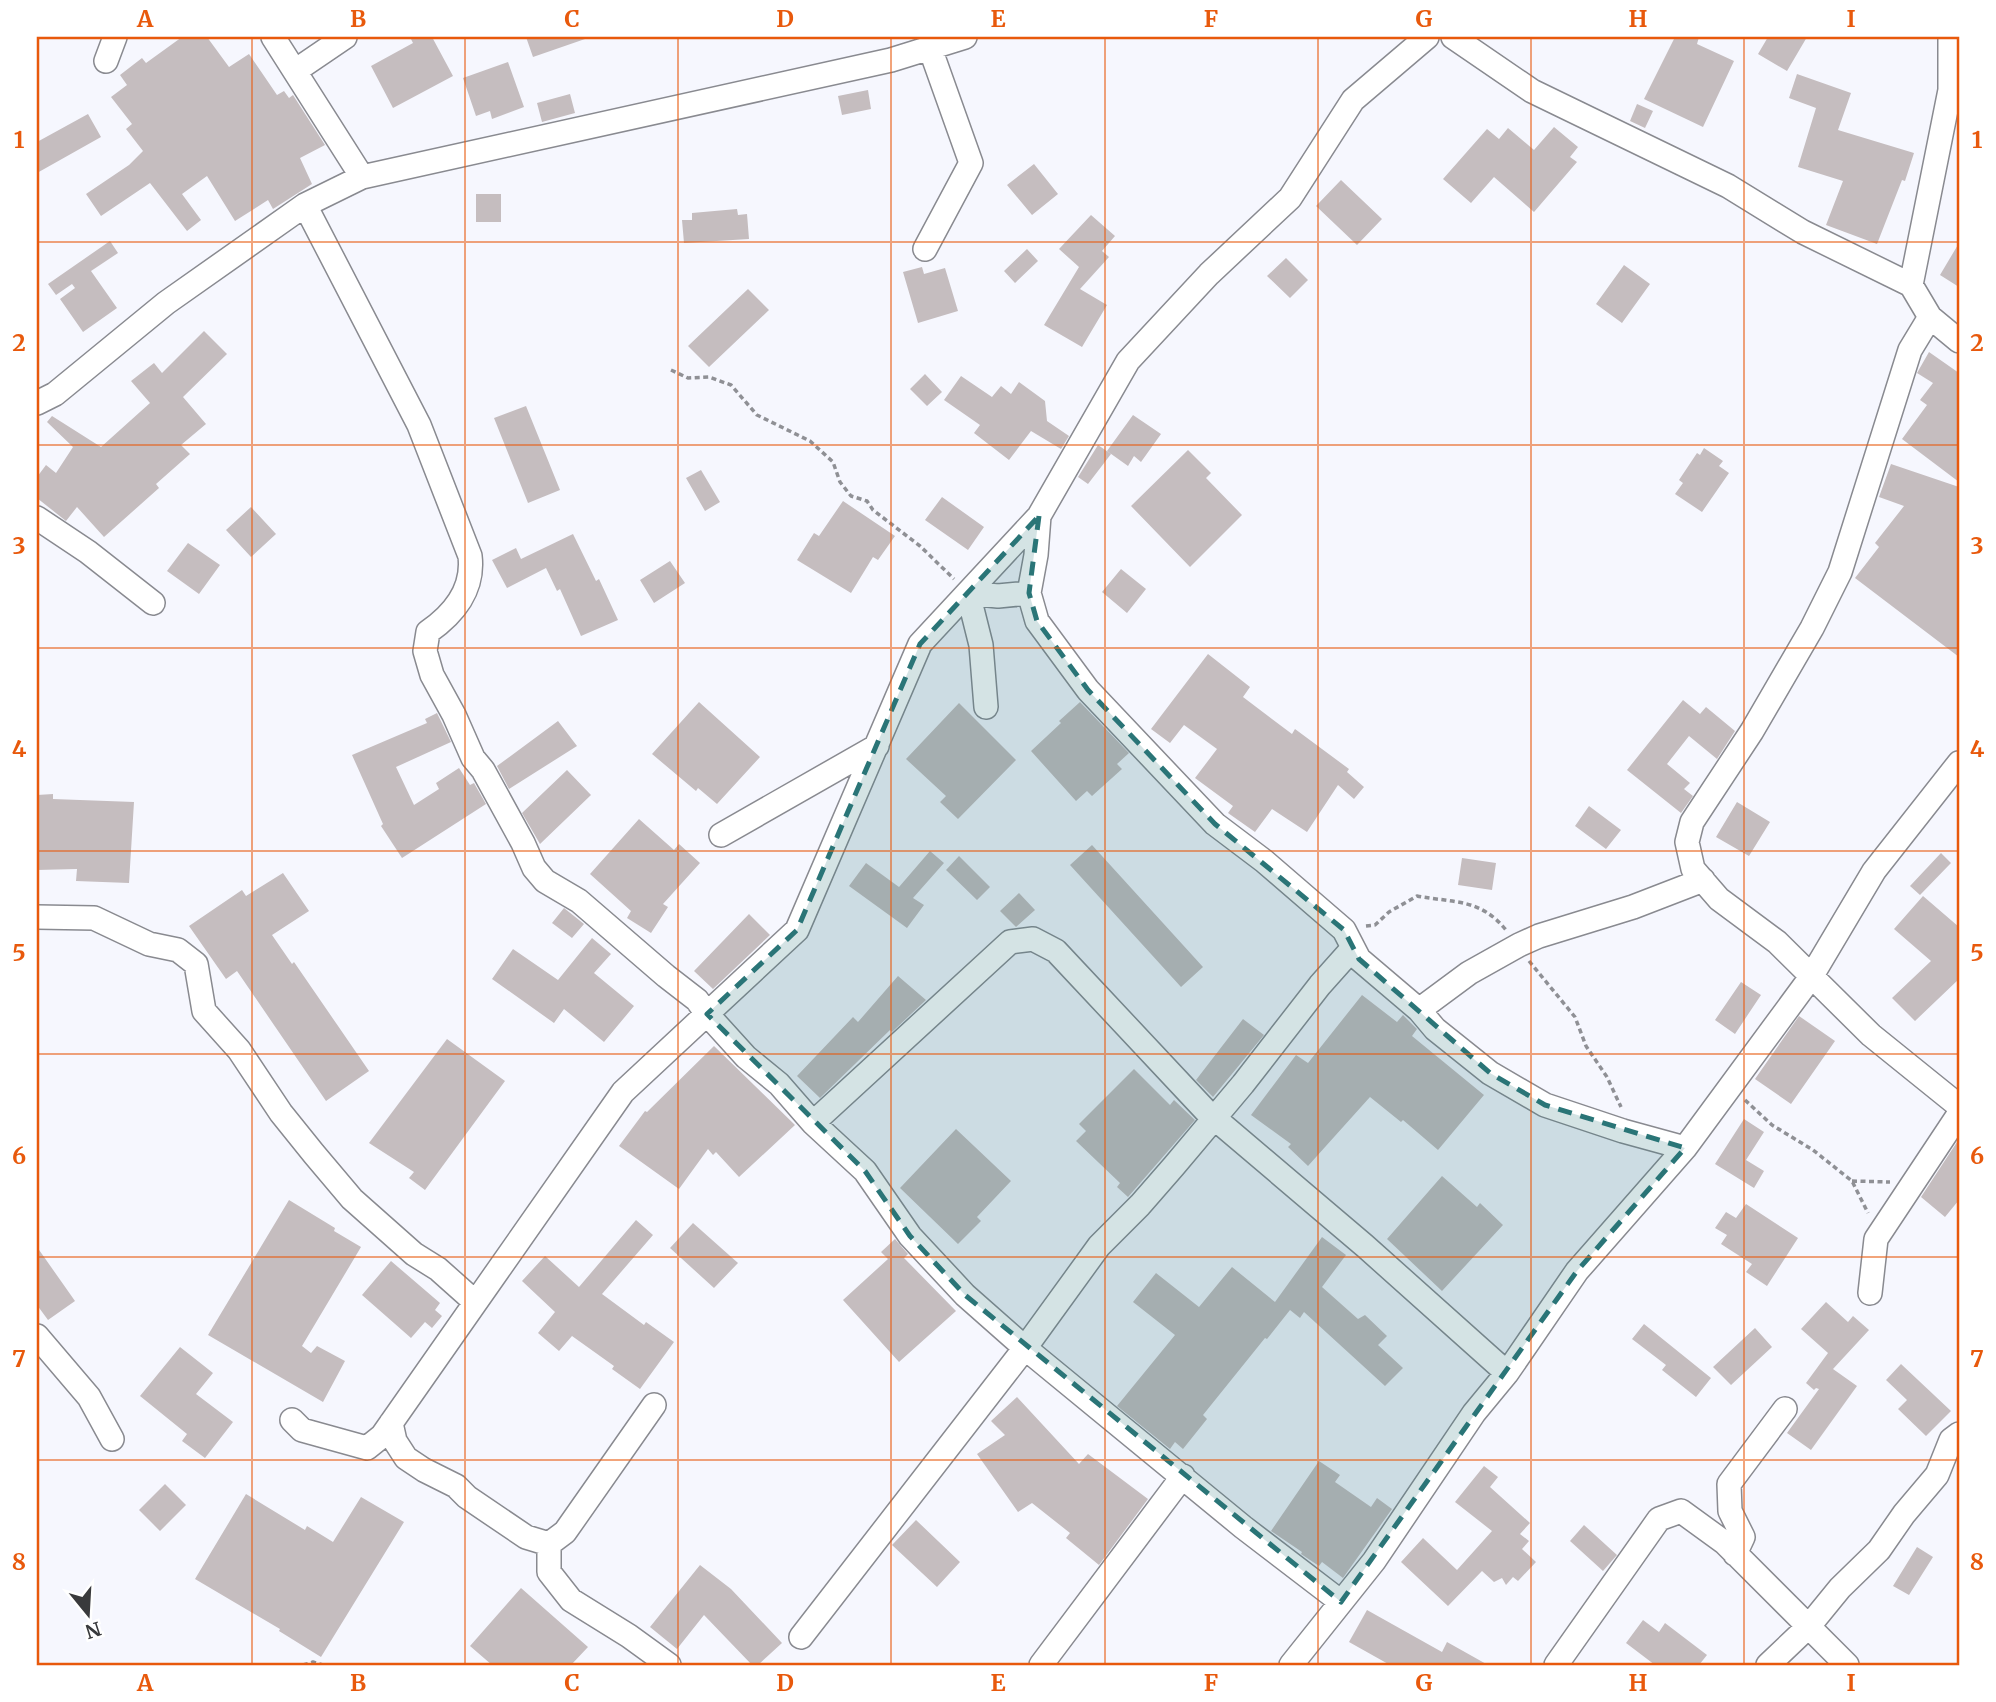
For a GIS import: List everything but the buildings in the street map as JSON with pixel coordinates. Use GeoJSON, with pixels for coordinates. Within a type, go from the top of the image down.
{"type":"FeatureCollection","features":[{"type":"Feature","properties":{"kind":"street"},"geometry":{"type":"LineString","coordinates":[[106,61],[115,37]]}},
{"type":"Feature","properties":{"kind":"street"},"geometry":{"type":"LineString","coordinates":[[273,37],[362,177]]}},
{"type":"Feature","properties":{"kind":"street"},"geometry":{"type":"LineString","coordinates":[[295,71],[345,37]]}},
{"type":"Feature","properties":{"kind":"street"},"geometry":{"type":"LineString","coordinates":[[37,403],[55,394],[166,303],[305,205],[362,177],[878,63],[965,37]]}},
{"type":"Feature","properties":{"kind":"street"},"geometry":{"type":"LineString","coordinates":[[292,1420],[302,1430],[368,1448],[382,1436],[623,1092],[797,930],[920,644],[1039,516],[1128,361],[1209,274],[1290,198],[1353,100],[1427,37]]}},
{"type":"Feature","properties":{"kind":"street"},"geometry":{"type":"LineString","coordinates":[[1453,37],[1532,91],[1728,186],[1803,232],[1911,285],[1930,317],[1959,341]]}},
{"type":"Feature","properties":{"kind":"street"},"geometry":{"type":"LineString","coordinates":[[1911,285],[1950,90],[1946,37]]}},
{"type":"Feature","properties":{"kind":"street"},"geometry":{"type":"LineString","coordinates":[[925,249],[971,163],[930,48]]}},
{"type":"Feature","properties":{"kind":"street"},"geometry":{"type":"LineString","coordinates":[[305,205],[419,425],[470,556],[472,572],[466,589],[445,620],[428,632],[425,651],[432,675],[534,868],[545,881],[579,901],[697,1000],[706,1014],[746,1057],[779,1084],[813,1123],[865,1171],[910,1236],[965,1295],[1025,1348],[1243,1527],[1341,1602]]}},
{"type":"Feature","properties":{"kind":"street"},"geometry":{"type":"LineString","coordinates":[[1930,317],[1910,350],[1840,572],[1812,628],[1766,708],[1692,822],[1687,842],[1693,869],[1719,899],[1777,942],[1871,1034],[1959,1106]]}},
{"type":"Feature","properties":{"kind":"street"},"geometry":{"type":"LineString","coordinates":[[1039,516],[1029,593],[1037,621],[1088,690],[1215,824],[1264,861],[1349,939],[1359,959],[1419,1010],[1435,1029],[1490,1073],[1545,1105],[1685,1148]]}},
{"type":"Feature","properties":{"kind":"street"},"geometry":{"type":"LineString","coordinates":[[37,518],[88,552],[153,603]]}},
{"type":"Feature","properties":{"kind":"street"},"geometry":{"type":"LineString","coordinates":[[968,593],[998,596],[1029,593]]}},
{"type":"Feature","properties":{"kind":"street"},"geometry":{"type":"LineString","coordinates":[[968,593],[981,645],[986,707]]}},
{"type":"Feature","properties":{"kind":"street"},"geometry":{"type":"LineString","coordinates":[[721,835],[877,746]]}},
{"type":"Feature","properties":{"kind":"street"},"geometry":{"type":"LineString","coordinates":[[1291,1665],[1374,1561],[1474,1413],[1507,1373],[1577,1271],[1685,1148],[1731,1086],[1811,977],[1874,871],[1959,763]]}},
{"type":"Feature","properties":{"kind":"street"},"geometry":{"type":"LineString","coordinates":[[1419,1010],[1469,972],[1518,945],[1703,880]]}},
{"type":"Feature","properties":{"kind":"street"},"geometry":{"type":"LineString","coordinates":[[37,917],[94,918],[149,944],[178,950],[195,964],[204,1011],[239,1051],[281,1113],[314,1154],[352,1199],[414,1254],[438,1269],[475,1301]]}},
{"type":"Feature","properties":{"kind":"street"},"geometry":{"type":"LineString","coordinates":[[813,1123],[1010,942],[1033,939],[1056,951],[1214,1119],[1375,1255],[1507,1373]]}},
{"type":"Feature","properties":{"kind":"street"},"geometry":{"type":"LineString","coordinates":[[801,1637],[1025,1348],[1099,1246],[1140,1205],[1214,1119],[1320,985],[1349,939]]}},
{"type":"Feature","properties":{"kind":"street"},"geometry":{"type":"LineString","coordinates":[[1870,1293],[1876,1239],[1959,1114]]}},
{"type":"Feature","properties":{"kind":"street"},"geometry":{"type":"LineString","coordinates":[[37,1336],[89,1397],[112,1439]]}},
{"type":"Feature","properties":{"kind":"street"},"geometry":{"type":"LineString","coordinates":[[549,1544],[565,1532],[654,1405]]}},
{"type":"Feature","properties":{"kind":"street"},"geometry":{"type":"LineString","coordinates":[[1735,1554],[1743,1537],[1730,1511],[1729,1483],[1785,1409]]}},
{"type":"Feature","properties":{"kind":"street"},"geometry":{"type":"LineString","coordinates":[[391,1423],[395,1441],[406,1458],[456,1486],[467,1497],[526,1537],[549,1544]]}},
{"type":"Feature","properties":{"kind":"street"},"geometry":{"type":"LineString","coordinates":[[1768,1665],[1809,1626],[1840,1588],[1880,1550],[1904,1514],[1937,1475],[1951,1440],[1959,1434]]}},
{"type":"Feature","properties":{"kind":"street"},"geometry":{"type":"LineString","coordinates":[[1041,1665],[1183,1476]]}},
{"type":"Feature","properties":{"kind":"street"},"geometry":{"type":"LineString","coordinates":[[1556,1665],[1659,1518],[1681,1511],[1725,1543],[1847,1665]]}},
{"type":"Feature","properties":{"kind":"street"},"geometry":{"type":"LineString","coordinates":[[549,1544],[549,1572],[571,1600],[669,1665]]}},
{"type":"Feature","properties":{"kind":"path"},"geometry":{"type":"LineString","coordinates":[[671,370],[688,378],[709,377],[732,385],[757,415],[810,441],[833,462],[840,482],[851,496],[867,501],[873,510],[920,546],[968,593]]}},
{"type":"Feature","properties":{"kind":"path"},"geometry":{"type":"LineString","coordinates":[[1349,939],[1417,896],[1472,903],[1496,917],[1575,1017],[1586,1046],[1607,1077],[1623,1112],[1643,1137]]}},
{"type":"Feature","properties":{"kind":"path"},"geometry":{"type":"LineString","coordinates":[[1731,1086],[1772,1125],[1813,1150],[1852,1181],[1879,1234]]}},
{"type":"Feature","properties":{"kind":"path"},"geometry":{"type":"LineString","coordinates":[[1852,1181],[1913,1182]]}},
{"type":"Feature","properties":{"kind":"path"},"geometry":{"type":"LineString","coordinates":[[303,1665],[313,1662],[323,1665]]}},
{"type":"Feature","properties":{"kind":"highlighted area"},"geometry":{"type":"Polygon","coordinates":[[[1039,516],[1029,593],[1037,621],[1088,690],[1215,824],[1344,930],[1359,959],[1490,1073],[1545,1105],[1685,1148],[1577,1271],[1341,1602],[965,1295],[910,1236],[865,1171],[707,1014],[797,930],[920,644],[1039,516]]]}}]}
